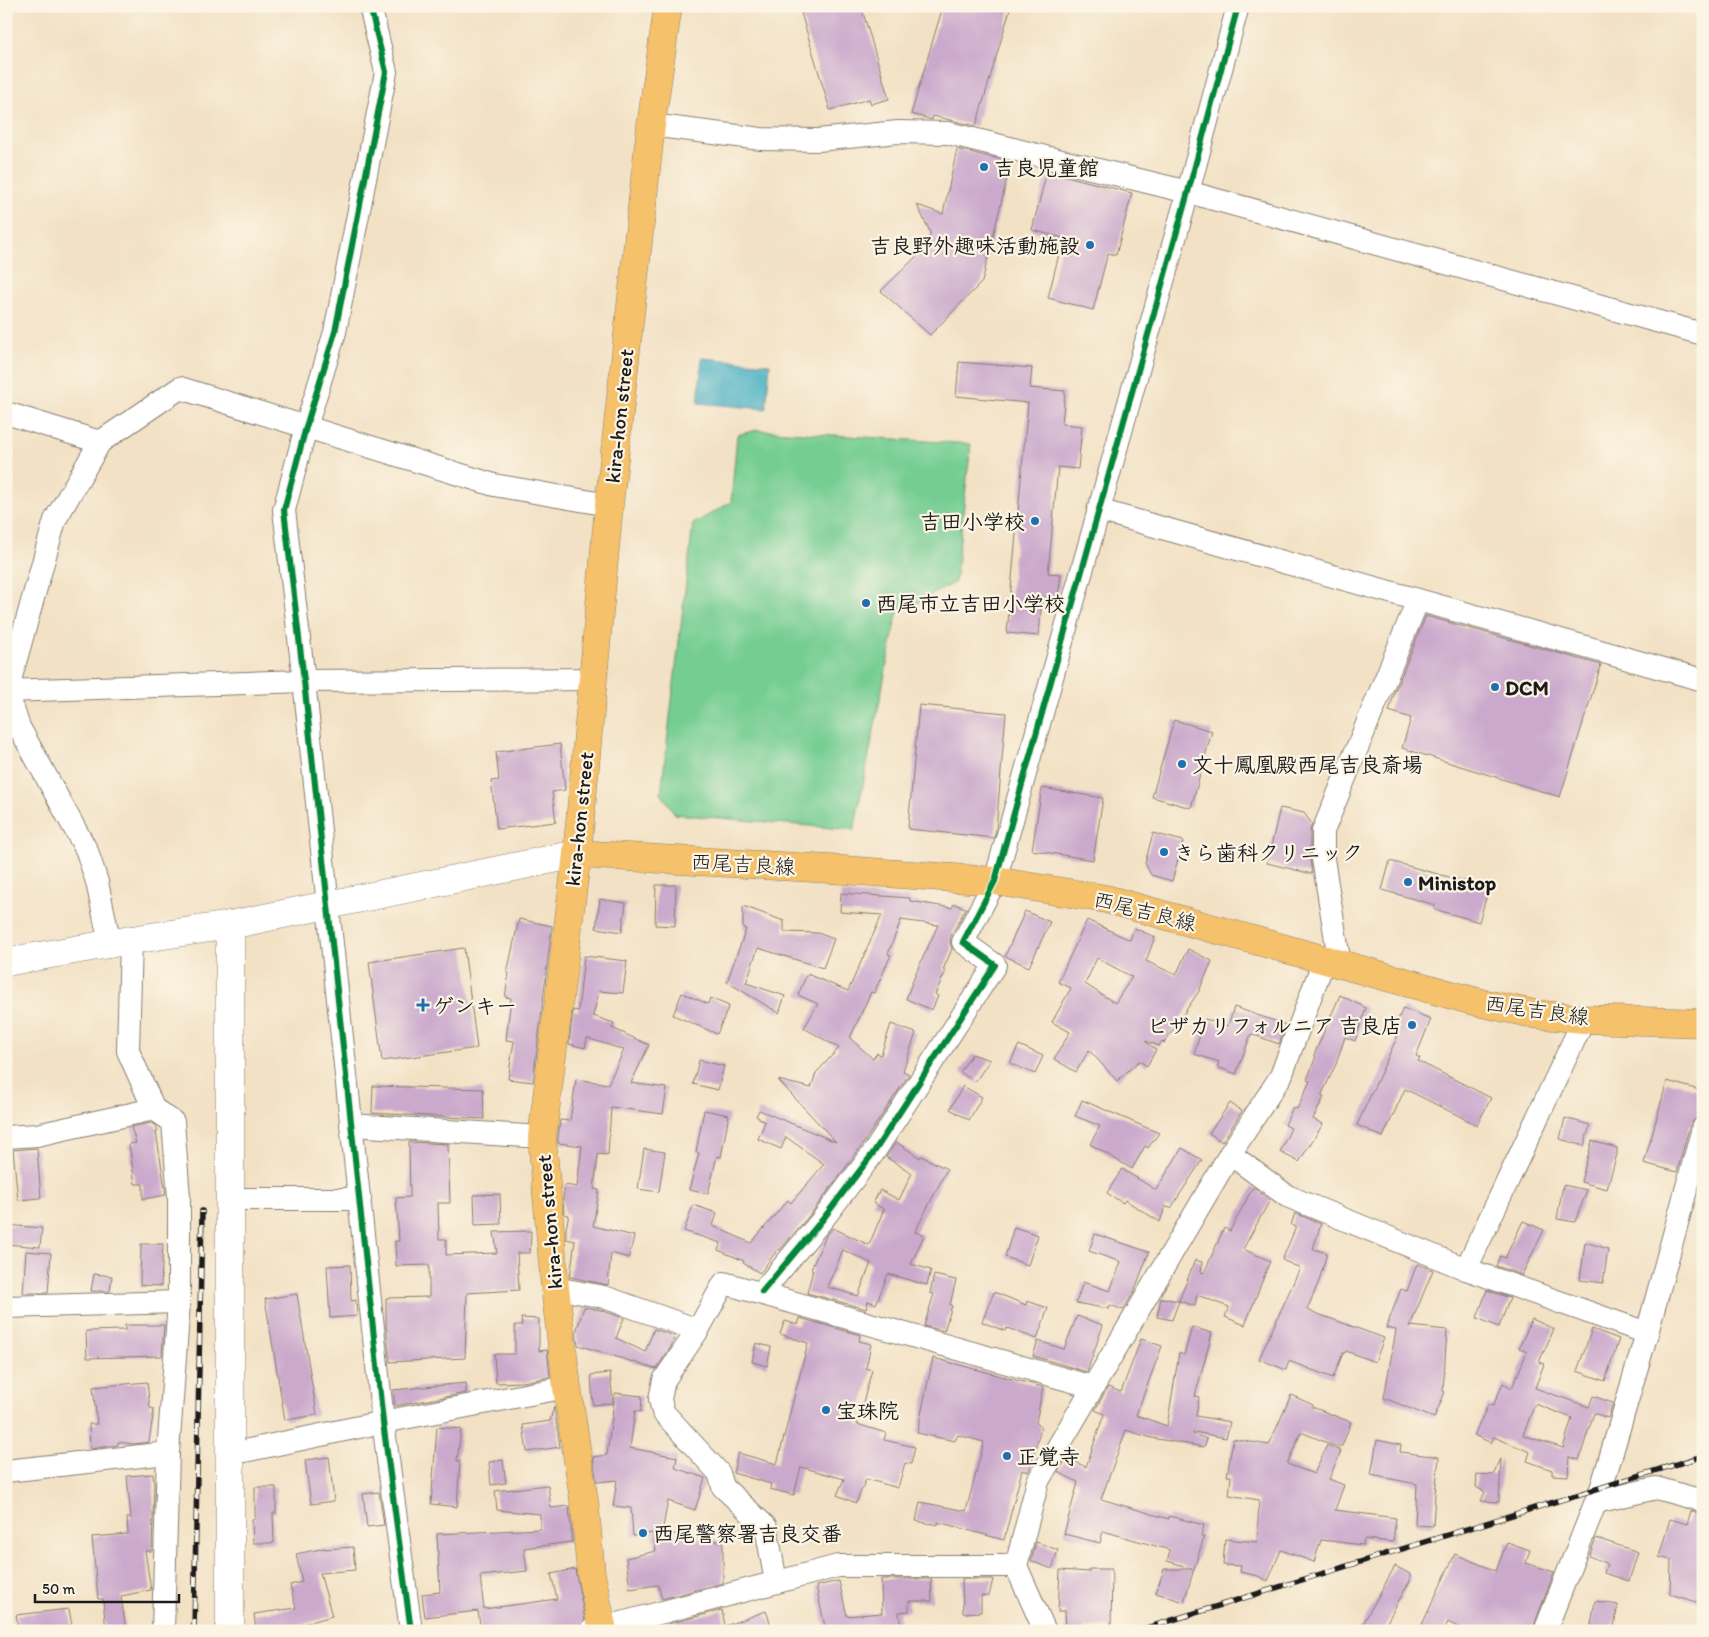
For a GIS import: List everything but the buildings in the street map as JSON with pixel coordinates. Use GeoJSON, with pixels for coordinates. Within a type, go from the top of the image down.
{"type":"FeatureCollection","features":[{"type":"Feature","properties":{"kind":"main road","name":"kira-hon street"},"geometry":{"type":"LineString","coordinates":[[599,1630],[555,1288],[542,1137],[577,854],[609,505],[651,125],[668,6]]}},
{"type":"Feature","properties":{"kind":"main road","name":"西尾吉良線"},"geometry":{"type":"LineString","coordinates":[[577,854],[995,881],[1106,899],[1477,1002],[1534,1014],[1584,1019],[1703,1023]]}},
{"type":"Feature","properties":{"kind":"street"},"geometry":{"type":"LineString","coordinates":[[370,6],[386,72],[335,332],[306,427],[284,510],[383,1422],[411,1631]]}},
{"type":"Feature","properties":{"kind":"street"},"geometry":{"type":"LineString","coordinates":[[762,1292],[823,1219],[874,1152],[995,965],[963,942],[995,881],[1188,192],[1238,6]]}},
{"type":"Feature","properties":{"kind":"street"},"geometry":{"type":"LineString","coordinates":[[651,125],[761,139],[818,140],[898,132],[948,133],[1188,192],[1703,334]]}},
{"type":"Feature","properties":{"kind":"street"},"geometry":{"type":"LineString","coordinates":[[163,1631],[168,1453],[178,1302],[179,1198],[173,1122],[154,1109],[128,1051],[121,942],[87,851],[19,727],[7,691],[55,520],[100,442],[180,388],[494,485],[609,505]]}},
{"type":"Feature","properties":{"kind":"street"},"geometry":{"type":"LineString","coordinates":[[6,413],[100,442]]}},
{"type":"Feature","properties":{"kind":"street"},"geometry":{"type":"LineString","coordinates":[[1098,510],[1703,680]]}},
{"type":"Feature","properties":{"kind":"street"},"geometry":{"type":"LineString","coordinates":[[1045,1631],[1016,1566],[1038,1481],[1230,1154],[1281,1076],[1332,962],[1323,859],[1323,831],[1418,600]]}},
{"type":"Feature","properties":{"kind":"street"},"geometry":{"type":"LineString","coordinates":[[7,691],[304,681],[593,679]]}},
{"type":"Feature","properties":{"kind":"street"},"geometry":{"type":"LineString","coordinates":[[6,962],[230,925],[577,854]]}},
{"type":"Feature","properties":{"kind":"street"},"geometry":{"type":"LineString","coordinates":[[230,925],[230,1631]]}},
{"type":"Feature","properties":{"kind":"street"},"geometry":{"type":"LineString","coordinates":[[1466,1270],[1584,1019]]}},
{"type":"Feature","properties":{"kind":"street"},"geometry":{"type":"LineString","coordinates":[[6,1137],[37,1134],[154,1109]]}},
{"type":"Feature","properties":{"kind":"street"},"geometry":{"type":"LineString","coordinates":[[351,1125],[542,1137]]}},
{"type":"Feature","properties":{"kind":"street"},"geometry":{"type":"LineString","coordinates":[[1544,1631],[1596,1502],[1648,1333],[1703,1128]]}},
{"type":"Feature","properties":{"kind":"street"},"geometry":{"type":"LineString","coordinates":[[1230,1154],[1287,1196],[1466,1270],[1648,1333]]}},
{"type":"Feature","properties":{"kind":"street"},"geometry":{"type":"LineString","coordinates":[[230,1199],[360,1199]]}},
{"type":"Feature","properties":{"kind":"street"},"geometry":{"type":"LineString","coordinates":[[776,1582],[766,1528],[723,1487],[719,1473],[664,1412],[660,1399],[664,1380],[698,1330],[724,1282],[1093,1387]]}},
{"type":"Feature","properties":{"kind":"street"},"geometry":{"type":"LineString","coordinates":[[555,1288],[604,1297],[698,1330]]}},
{"type":"Feature","properties":{"kind":"street"},"geometry":{"type":"LineString","coordinates":[[6,1307],[178,1302]]}},
{"type":"Feature","properties":{"kind":"street"},"geometry":{"type":"LineString","coordinates":[[230,1454],[383,1422],[567,1387]]}},
{"type":"Feature","properties":{"kind":"street"},"geometry":{"type":"LineString","coordinates":[[6,1471],[168,1453]]}},
{"type":"Feature","properties":{"kind":"street"},"geometry":{"type":"LineString","coordinates":[[1596,1502],[1656,1488],[1703,1502]]}},
{"type":"Feature","properties":{"kind":"street"},"geometry":{"type":"LineString","coordinates":[[599,1630],[838,1566],[1016,1566]]}},
{"type":"Feature","properties":{"kind":"green space"},"geometry":{"type":"Polygon","coordinates":[[[757,430],[971,444],[955,582],[897,614],[854,830],[675,814],[661,793],[693,524],[731,502],[737,435],[757,430]]]}},
{"type":"Feature","properties":{"kind":"water"},"geometry":{"type":"Polygon","coordinates":[[[702,358],[770,364],[766,409],[698,403],[702,358]]]}},
{"type":"Feature","properties":{"kind":"railway"},"geometry":{"type":"LineString","coordinates":[[194,1631],[202,1211]]}},
{"type":"Feature","properties":{"kind":"railway"},"geometry":{"type":"LineString","coordinates":[[1137,1631],[1703,1456]]}},
{"type":"Feature","properties":{"kind":"cycle path"},"geometry":{"type":"LineString","coordinates":[[370,6],[386,72],[335,332],[306,427],[284,510],[383,1422],[411,1631]]}},
{"type":"Feature","properties":{"kind":"cycle path"},"geometry":{"type":"LineString","coordinates":[[762,1292],[823,1219],[874,1152],[995,965],[963,942],[995,881],[1188,192],[1238,6]]}},
{"type":"Feature","properties":{"kind":"place","name":"吉良児童館"},"geometry":{"type":"Point","coordinates":[984,167]}},
{"type":"Feature","properties":{"kind":"place","name":"吉良野外趣味活動施設"},"geometry":{"type":"Point","coordinates":[1090,245]}},
{"type":"Feature","properties":{"kind":"place","name":"吉田小学校"},"geometry":{"type":"Point","coordinates":[1035,521]}},
{"type":"Feature","properties":{"kind":"place","name":"西尾市立吉田小学校"},"geometry":{"type":"Point","coordinates":[866,603]}},
{"type":"Feature","properties":{"kind":"place","name":"DCM"},"geometry":{"type":"Point","coordinates":[1495,687]}},
{"type":"Feature","properties":{"kind":"place","name":"文十鳳凰殿西尾吉良斎場"},"geometry":{"type":"Point","coordinates":[1182,764]}},
{"type":"Feature","properties":{"kind":"place","name":"きら歯科クリニック"},"geometry":{"type":"Point","coordinates":[1164,852]}},
{"type":"Feature","properties":{"kind":"place","name":"Ministop"},"geometry":{"type":"Point","coordinates":[1408,882]}},
{"type":"Feature","properties":{"kind":"place","name":"ゲンキー"},"geometry":{"type":"Point","coordinates":[423,1005]}},
{"type":"Feature","properties":{"kind":"place","name":"ピザカリフォルニア 吉良店"},"geometry":{"type":"Point","coordinates":[1412,1025]}},
{"type":"Feature","properties":{"kind":"place","name":"宝珠院"},"geometry":{"type":"Point","coordinates":[826,1410]}},
{"type":"Feature","properties":{"kind":"place","name":"正覚寺"},"geometry":{"type":"Point","coordinates":[1007,1456]}},
{"type":"Feature","properties":{"kind":"place","name":"西尾警察署吉良交番"},"geometry":{"type":"Point","coordinates":[643,1533]}}]}
